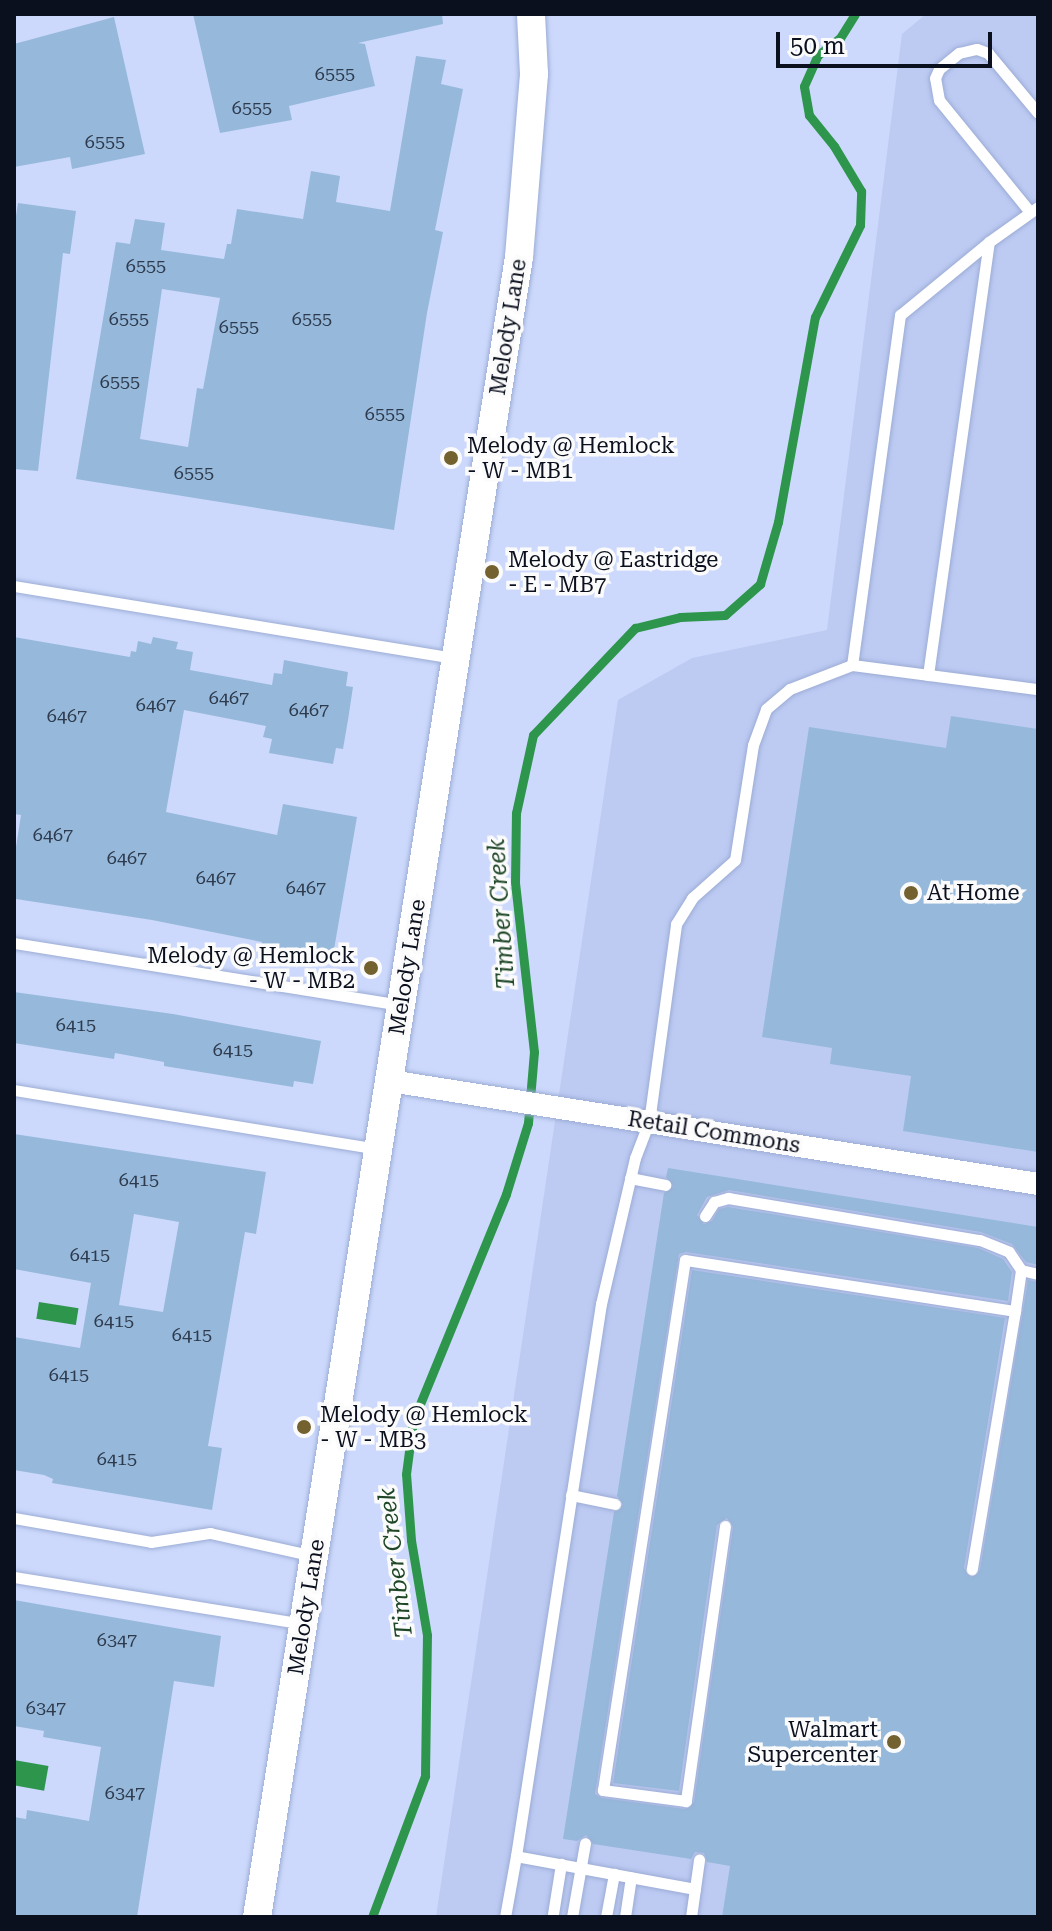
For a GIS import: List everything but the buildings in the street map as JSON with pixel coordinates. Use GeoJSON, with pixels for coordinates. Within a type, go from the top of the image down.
{"type":"FeatureCollection","features":[{"type":"Feature","properties":{"kind":"street","name":"Melody Lane"},"geometry":{"type":"LineString","coordinates":[[257,1917],[519,257],[534,74],[531,14]]}},
{"type":"Feature","properties":{"kind":"street","name":"Retail Commons"},"geometry":{"type":"LineString","coordinates":[[390,1081],[1038,1184]]}},
{"type":"Feature","properties":{"kind":"lane"},"geometry":{"type":"LineString","coordinates":[[852,665],[900,315],[1034,209],[939,100],[935,89],[939,69],[959,53],[977,49],[996,60],[1038,113]]}},
{"type":"Feature","properties":{"kind":"lane"},"geometry":{"type":"LineString","coordinates":[[928,675],[989,242]]}},
{"type":"Feature","properties":{"kind":"lane"},"geometry":{"type":"LineString","coordinates":[[14,586],[456,658]]}},
{"type":"Feature","properties":{"kind":"lane"},"geometry":{"type":"LineString","coordinates":[[505,1917],[601,1304],[630,1178],[649,1122],[676,924],[692,898],[735,860],[753,745],[766,709],[790,689],[852,665],[1038,689]]}},
{"type":"Feature","properties":{"kind":"lane"},"geometry":{"type":"LineString","coordinates":[[14,943],[401,1005]]}},
{"type":"Feature","properties":{"kind":"lane"},"geometry":{"type":"LineString","coordinates":[[14,1090],[379,1149]]}},
{"type":"Feature","properties":{"kind":"lane"},"geometry":{"type":"LineString","coordinates":[[630,1178],[665,1185]]}},
{"type":"Feature","properties":{"kind":"lane"},"geometry":{"type":"LineString","coordinates":[[705,1216],[714,1202],[728,1198],[980,1240],[1009,1252],[1021,1270],[972,1569]]}},
{"type":"Feature","properties":{"kind":"lane"},"geometry":{"type":"LineString","coordinates":[[725,1526],[686,1801],[603,1790],[685,1260],[1015,1311]]}},
{"type":"Feature","properties":{"kind":"lane"},"geometry":{"type":"LineString","coordinates":[[1021,1270],[1038,1274]]}},
{"type":"Feature","properties":{"kind":"lane"},"geometry":{"type":"LineString","coordinates":[[571,1495],[615,1504]]}},
{"type":"Feature","properties":{"kind":"lane"},"geometry":{"type":"LineString","coordinates":[[14,1518],[151,1542],[210,1533],[314,1556]]}},
{"type":"Feature","properties":{"kind":"lane"},"geometry":{"type":"LineString","coordinates":[[14,1577],[304,1624]]}},
{"type":"Feature","properties":{"kind":"lane"},"geometry":{"type":"LineString","coordinates":[[572,1917],[585,1843]]}},
{"type":"Feature","properties":{"kind":"lane"},"geometry":{"type":"LineString","coordinates":[[516,1856],[695,1889]]}},
{"type":"Feature","properties":{"kind":"lane"},"geometry":{"type":"LineString","coordinates":[[691,1917],[699,1860]]}},
{"type":"Feature","properties":{"kind":"lane"},"geometry":{"type":"LineString","coordinates":[[553,1914],[561,1864]]}},
{"type":"Feature","properties":{"kind":"lane"},"geometry":{"type":"LineString","coordinates":[[606,1917],[614,1874]]}},
{"type":"Feature","properties":{"kind":"lane"},"geometry":{"type":"LineString","coordinates":[[625,1917],[631,1877]]}},
{"type":"Feature","properties":{"kind":"shaded area"},"geometry":{"type":"Polygon","coordinates":[[[926,14],[1038,14],[1038,1917],[436,1917],[618,700],[692,658],[827,630],[902,34],[926,14]]]}},
{"type":"Feature","properties":{"kind":"shaded area"},"geometry":{"type":"Polygon","coordinates":[[[39,1302],[79,1308],[76,1325],[36,1319],[39,1302]]]}},
{"type":"Feature","properties":{"kind":"shaded area"},"geometry":{"type":"Polygon","coordinates":[[[14,1760],[48,1766],[44,1791],[14,1785],[14,1760]]]}},
{"type":"Feature","properties":{"kind":"waterway","name":"Timber Creek"},"geometry":{"type":"LineString","coordinates":[[372,1917],[425,1776],[427,1635],[411,1540],[406,1474],[413,1421],[506,1194],[528,1123],[534,1052],[515,883],[516,813],[533,735],[635,628],[680,617],[725,615],[760,584],[778,522],[815,317],[860,225],[861,191],[834,146],[809,115],[804,86],[818,55],[840,38],[855,14]]}},
{"type":"Feature","properties":{"kind":"place","name":"Melody @ Hemlock - W - MB1"},"geometry":{"type":"Point","coordinates":[451,458]}},
{"type":"Feature","properties":{"kind":"place","name":"Melody @ Eastridge - E - MB7"},"geometry":{"type":"Point","coordinates":[492,572]}},
{"type":"Feature","properties":{"kind":"place","name":"At Home"},"geometry":{"type":"Point","coordinates":[911,893]}},
{"type":"Feature","properties":{"kind":"place","name":"Melody @ Hemlock - W - MB2"},"geometry":{"type":"Point","coordinates":[371,968]}},
{"type":"Feature","properties":{"kind":"place","name":"Melody @ Hemlock - W - MB3"},"geometry":{"type":"Point","coordinates":[304,1427]}},
{"type":"Feature","properties":{"kind":"place","name":"Walmart Supercenter"},"geometry":{"type":"Point","coordinates":[894,1742]}}]}
